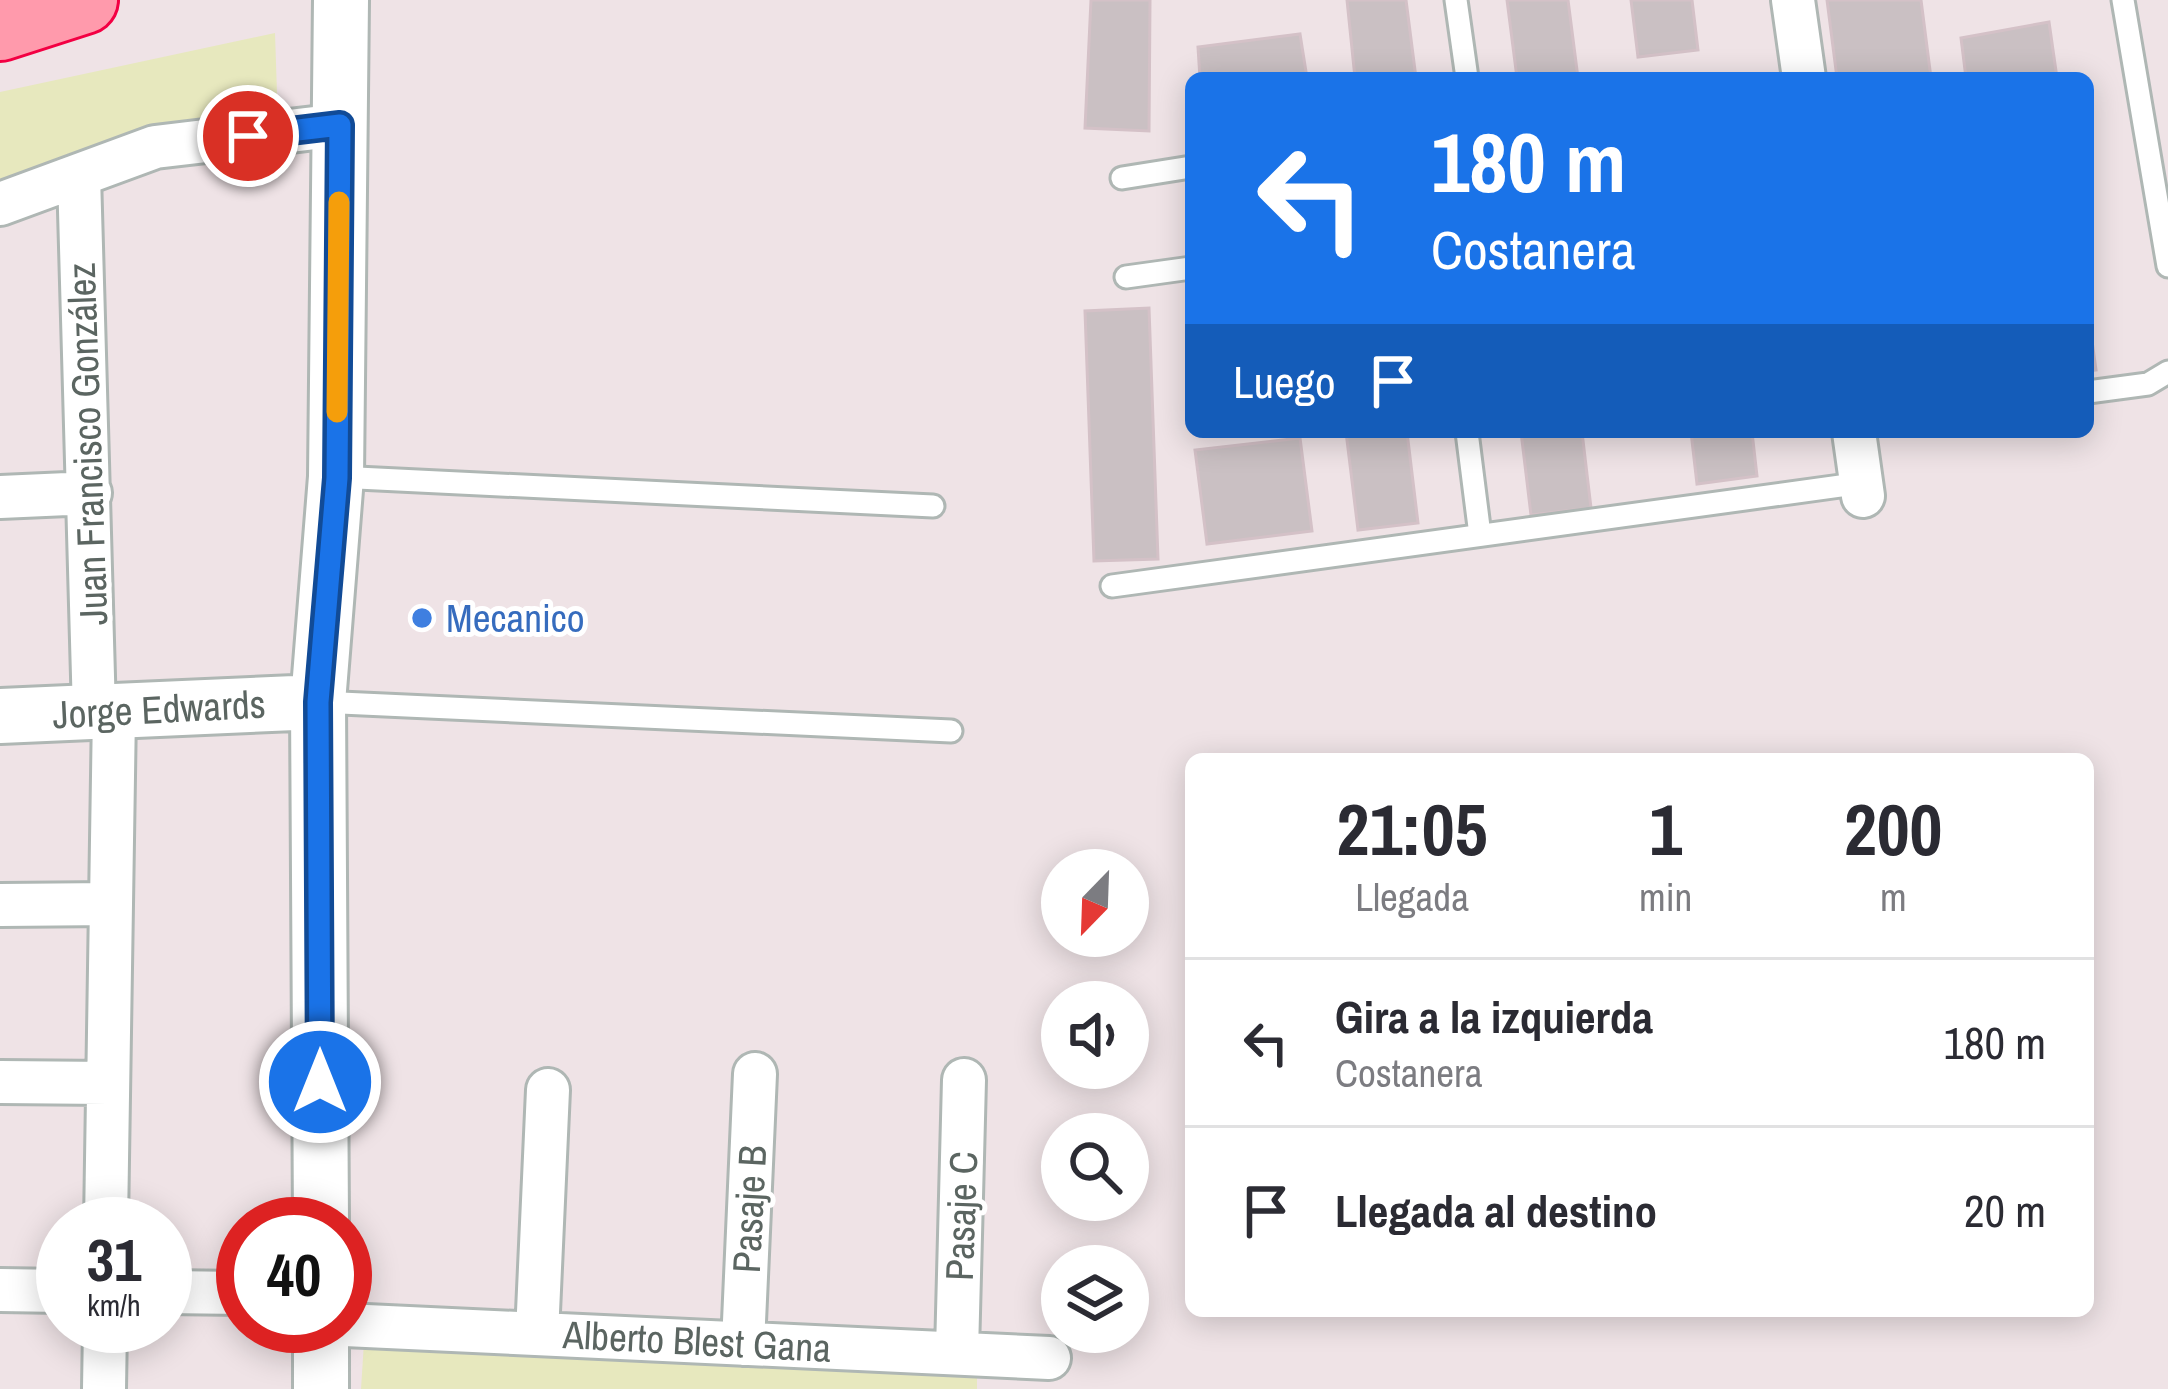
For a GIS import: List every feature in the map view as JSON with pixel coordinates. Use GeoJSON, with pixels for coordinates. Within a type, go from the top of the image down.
{"type":"FeatureCollection","features":[{"type":"Feature","properties":{"kind":"highway"},"geometry":{"type":"LineString","coordinates":[[0,27],[84,0]]}},
{"type":"Feature","properties":{"kind":"street"},"geometry":{"type":"LineString","coordinates":[[321,1197],[318,702],[337,478],[341,0]]}},
{"type":"Feature","properties":{"kind":"street"},"geometry":{"type":"LineString","coordinates":[[1792,0],[1803,72]]}},
{"type":"Feature","properties":{"kind":"street"},"geometry":{"type":"LineString","coordinates":[[0,204],[155,147],[340,125]]}},
{"type":"Feature","properties":{"kind":"street","name":"Juan Francisco González"},"geometry":{"type":"LineString","coordinates":[[79,175],[111,904],[106,1197]]}},
{"type":"Feature","properties":{"kind":"street"},"geometry":{"type":"LineString","coordinates":[[1855,438],[1863,489]]}},
{"type":"Feature","properties":{"kind":"street"},"geometry":{"type":"LineString","coordinates":[[0,497],[90,493]]}},
{"type":"Feature","properties":{"kind":"street","name":"Jorge Edwards"},"geometry":{"type":"LineString","coordinates":[[0,716],[318,702]]}},
{"type":"Feature","properties":{"kind":"street"},"geometry":{"type":"LineString","coordinates":[[0,905],[111,904]]}},
{"type":"Feature","properties":{"kind":"street","name":"Pasaje B"},"geometry":{"type":"LineString","coordinates":[[742,1344],[755,1074]]}},
{"type":"Feature","properties":{"kind":"street","name":"Pasaje C"},"geometry":{"type":"LineString","coordinates":[[957,1352],[964,1080]]}},
{"type":"Feature","properties":{"kind":"street"},"geometry":{"type":"LineString","coordinates":[[0,1082],[108,1083]]}},
{"type":"Feature","properties":{"kind":"street"},"geometry":{"type":"LineString","coordinates":[[537,1334],[548,1090]]}},
{"type":"Feature","properties":{"kind":"street"},"geometry":{"type":"LineString","coordinates":[[0,1290],[36,1291]]}},
{"type":"Feature","properties":{"kind":"street","name":"Alberto Blest Gana"},"geometry":{"type":"LineString","coordinates":[[372,1326],[957,1352],[1031,1362]]}},
{"type":"Feature","properties":{"kind":"street"},"geometry":{"type":"LineString","coordinates":[[104,1389],[105,1353]]}},
{"type":"Feature","properties":{"kind":"street"},"geometry":{"type":"LineString","coordinates":[[321,1389],[322,1353]]}},
{"type":"Feature","properties":{"kind":"lane"},"geometry":{"type":"LineString","coordinates":[[1456,0],[1466,72]]}},
{"type":"Feature","properties":{"kind":"lane"},"geometry":{"type":"LineString","coordinates":[[2123,0],[2168,266]]}},
{"type":"Feature","properties":{"kind":"lane"},"geometry":{"type":"LineString","coordinates":[[1122,178],[1185,168]]}},
{"type":"Feature","properties":{"kind":"lane"},"geometry":{"type":"LineString","coordinates":[[1126,277],[1185,269]]}},
{"type":"Feature","properties":{"kind":"lane"},"geometry":{"type":"LineString","coordinates":[[2094,391],[2148,384],[2168,372]]}},
{"type":"Feature","properties":{"kind":"lane"},"geometry":{"type":"LineString","coordinates":[[1468,438],[1480,535]]}},
{"type":"Feature","properties":{"kind":"lane"},"geometry":{"type":"LineString","coordinates":[[337,478],[933,506]]}},
{"type":"Feature","properties":{"kind":"lane"},"geometry":{"type":"LineString","coordinates":[[1112,586],[1863,489]]}},
{"type":"Feature","properties":{"kind":"lane"},"geometry":{"type":"LineString","coordinates":[[318,702],[951,730]]}},
{"type":"Feature","properties":{"kind":"green space"},"geometry":{"type":"Polygon","coordinates":[[[275,33],[278,123],[130,134],[0,180],[0,92],[275,33]]]}},
{"type":"Feature","properties":{"kind":"green space"},"geometry":{"type":"Polygon","coordinates":[[[372,1342],[977,1369],[977,1389],[361,1389],[363,1353],[372,1353],[372,1342]]]}},
{"type":"Feature","properties":{"kind":"building"},"geometry":{"type":"Polygon","coordinates":[[[1091,0],[1150,0],[1149,131],[1085,128],[1091,0]]]}},
{"type":"Feature","properties":{"kind":"building"},"geometry":{"type":"Polygon","coordinates":[[[1347,0],[1406,0],[1415,72],[1354,72],[1347,0]]]}},
{"type":"Feature","properties":{"kind":"building"},"geometry":{"type":"Polygon","coordinates":[[[1507,0],[1568,0],[1577,72],[1516,72],[1507,0]]]}},
{"type":"Feature","properties":{"kind":"building"},"geometry":{"type":"Polygon","coordinates":[[[1631,0],[1692,0],[1698,50],[1638,57],[1631,0]]]}},
{"type":"Feature","properties":{"kind":"building"},"geometry":{"type":"Polygon","coordinates":[[[1827,0],[1921,0],[1930,72],[1836,72],[1827,0]]]}},
{"type":"Feature","properties":{"kind":"building"},"geometry":{"type":"Polygon","coordinates":[[[2049,22],[2056,72],[1965,72],[1961,38],[2049,22]]]}},
{"type":"Feature","properties":{"kind":"building"},"geometry":{"type":"Polygon","coordinates":[[[1300,34],[1306,72],[1200,72],[1198,47],[1300,34]]]}},
{"type":"Feature","properties":{"kind":"building"},"geometry":{"type":"Polygon","coordinates":[[[1149,308],[1158,559],[1094,561],[1085,311],[1149,308]]]}},
{"type":"Feature","properties":{"kind":"building"},"geometry":{"type":"Polygon","coordinates":[[[1300,438],[1312,531],[1207,544],[1195,450],[1300,438]]]}},
{"type":"Feature","properties":{"kind":"building"},"geometry":{"type":"Polygon","coordinates":[[[1347,438],[1408,438],[1418,523],[1358,530],[1347,438]]]}},
{"type":"Feature","properties":{"kind":"building"},"geometry":{"type":"Polygon","coordinates":[[[1522,438],[1583,438],[1591,508],[1531,515],[1522,438]]]}},
{"type":"Feature","properties":{"kind":"building"},"geometry":{"type":"Polygon","coordinates":[[[1692,438],[1753,438],[1757,476],[1697,484],[1692,438]]]}},
{"type":"Feature","properties":{"kind":"slow traffic"},"geometry":{"type":"LineString","coordinates":[[337,412],[339,202]]}},
{"type":"Feature","properties":{"kind":"place","name":"Mecanico"},"geometry":{"type":"Point","coordinates":[422,618]}},
{"type":"Feature","properties":{"kind":"route"},"geometry":{"type":"LineString","coordinates":[[248,136],[340,125],[337,478],[318,702],[320,1082]]}}]}
